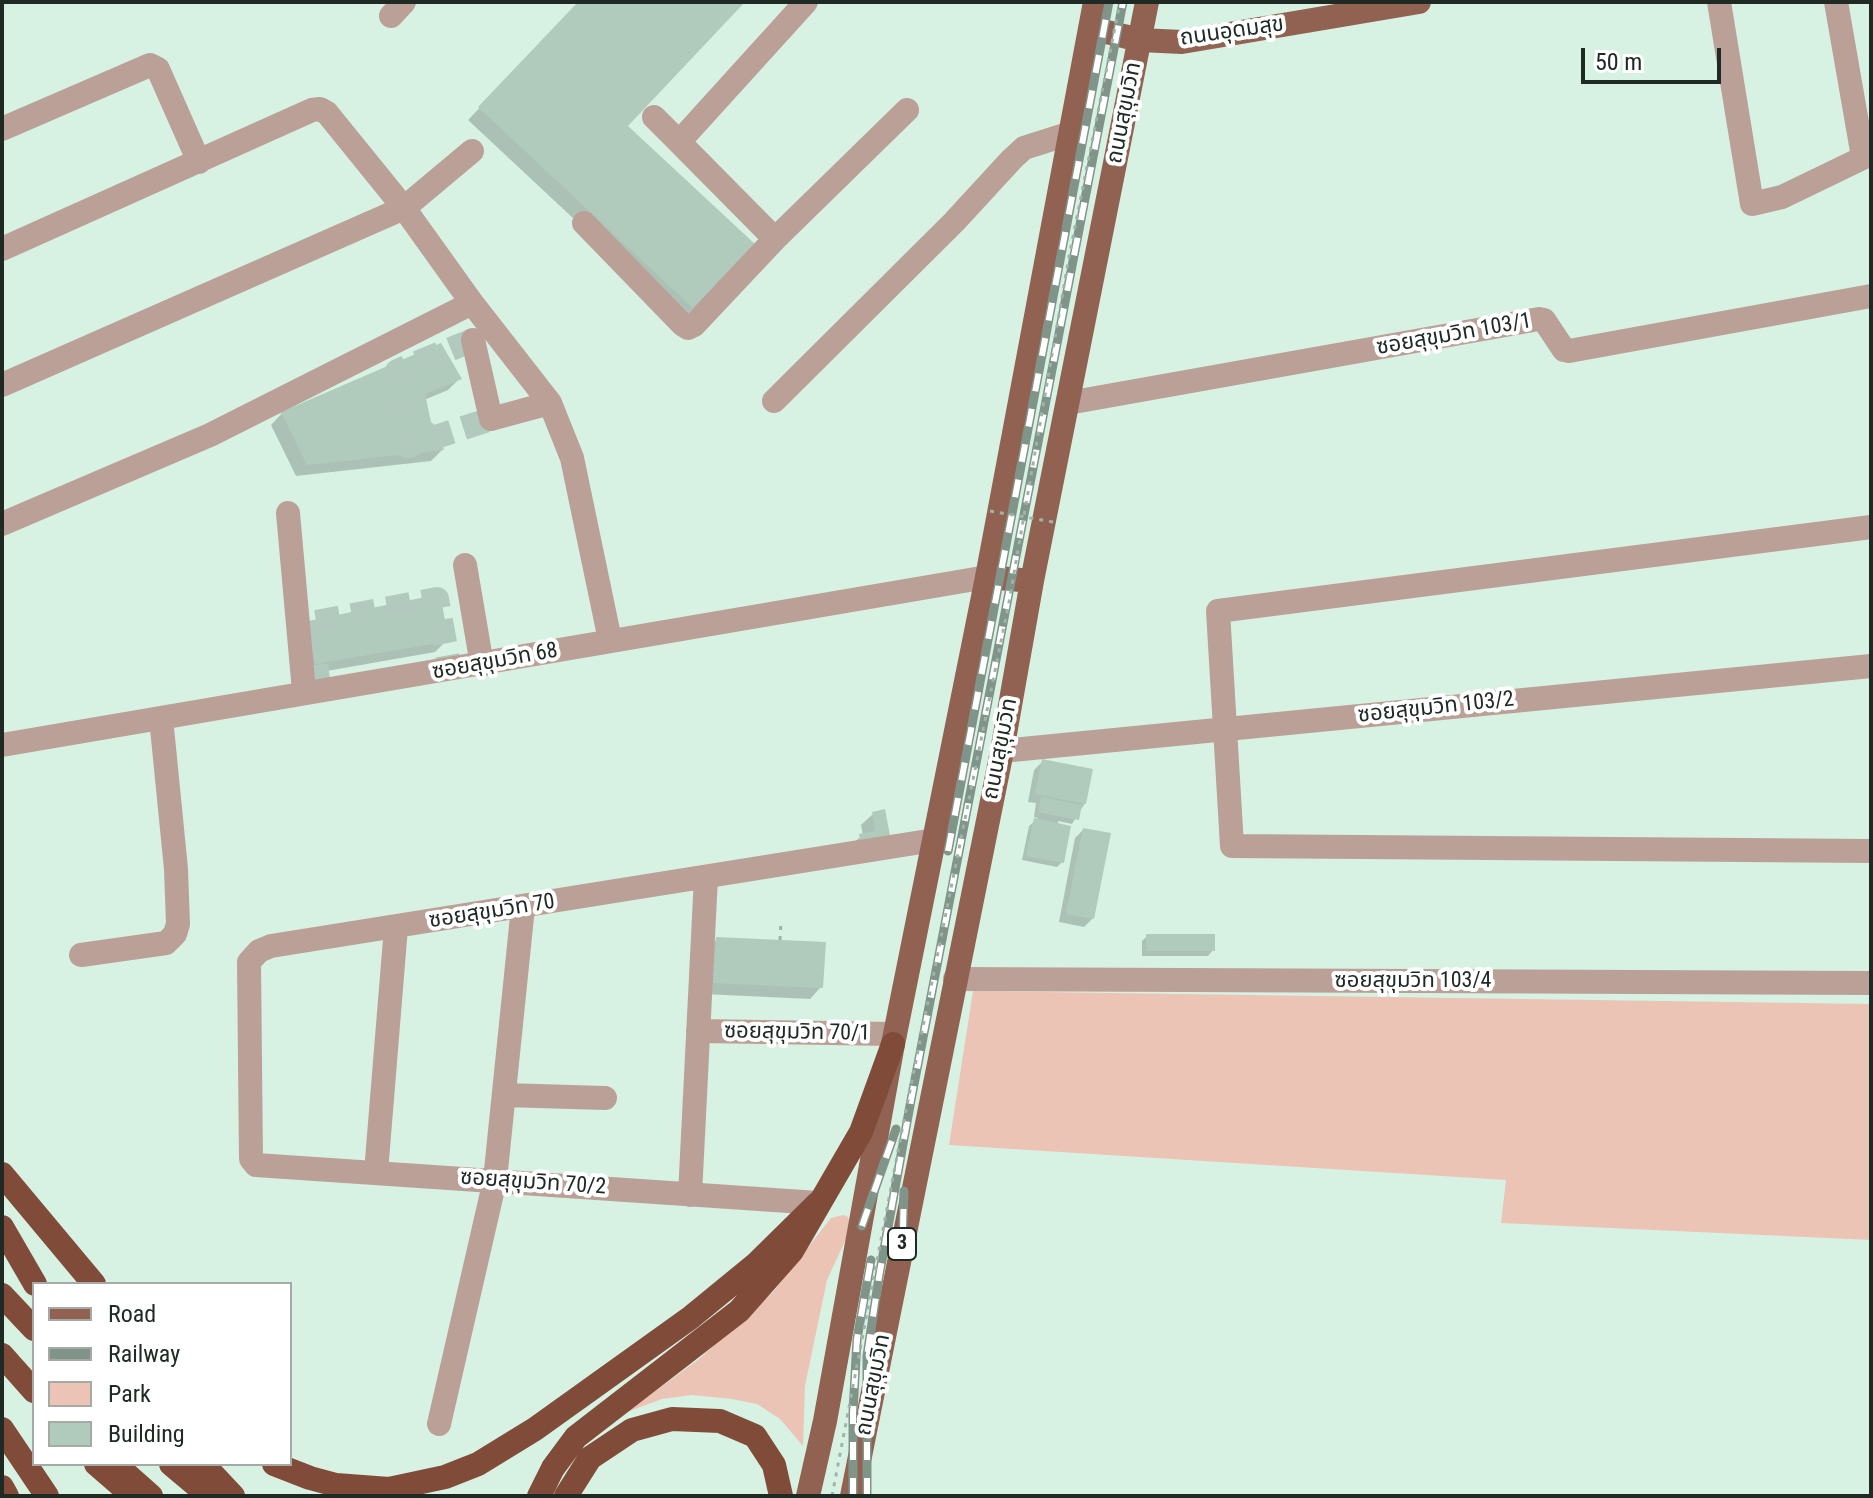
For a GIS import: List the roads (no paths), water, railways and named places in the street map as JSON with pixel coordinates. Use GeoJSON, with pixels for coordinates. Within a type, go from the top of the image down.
{"type":"FeatureCollection","features":[{"type":"Feature","properties":{"kind":"highway"},"geometry":{"type":"LineString","coordinates":[[539,1496],[553,1468],[576,1437],[739,1311],[792,1251],[861,1132],[894,1039]]}},
{"type":"Feature","properties":{"kind":"highway"},"geometry":{"type":"LineString","coordinates":[[2,1174],[92,1282]]}},
{"type":"Feature","properties":{"kind":"highway"},"geometry":{"type":"LineString","coordinates":[[279,1466],[336,1485],[389,1489],[445,1477],[478,1464],[535,1429],[690,1318],[756,1264],[818,1203]]}},
{"type":"Feature","properties":{"kind":"highway"},"geometry":{"type":"LineString","coordinates":[[2,1227],[33,1282]]}},
{"type":"Feature","properties":{"kind":"highway"},"geometry":{"type":"LineString","coordinates":[[2,1255],[32,1283]]}},
{"type":"Feature","properties":{"kind":"highway"},"geometry":{"type":"LineString","coordinates":[[2,1295],[32,1327]]}},
{"type":"Feature","properties":{"kind":"highway"},"geometry":{"type":"LineString","coordinates":[[2,1355],[32,1389]]}},
{"type":"Feature","properties":{"kind":"highway"},"geometry":{"type":"LineString","coordinates":[[2,1369],[32,1400]]}},
{"type":"Feature","properties":{"kind":"highway"},"geometry":{"type":"LineString","coordinates":[[566,1496],[590,1458],[632,1430],[672,1419],[720,1421],[755,1436],[774,1465],[781,1496]]}},
{"type":"Feature","properties":{"kind":"highway"},"geometry":{"type":"LineString","coordinates":[[2,1429],[47,1496]]}},
{"type":"Feature","properties":{"kind":"highway"},"geometry":{"type":"LineString","coordinates":[[98,1466],[134,1496]]}},
{"type":"Feature","properties":{"kind":"highway"},"geometry":{"type":"LineString","coordinates":[[117,1466],[151,1496]]}},
{"type":"Feature","properties":{"kind":"highway"},"geometry":{"type":"LineString","coordinates":[[123,1466],[134,1496]]}},
{"type":"Feature","properties":{"kind":"highway"},"geometry":{"type":"LineString","coordinates":[[173,1466],[209,1496]]}},
{"type":"Feature","properties":{"kind":"highway"},"geometry":{"type":"LineString","coordinates":[[205,1466],[233,1496]]}},
{"type":"Feature","properties":{"kind":"highway"},"geometry":{"type":"LineString","coordinates":[[2,1487],[7,1496]]}},
{"type":"Feature","properties":{"kind":"main road","name":"ถนนสุขุมวิท"},"geometry":{"type":"LineString","coordinates":[[808,1496],[825,1421],[894,1039],[987,577],[1095,2]]}},
{"type":"Feature","properties":{"kind":"main road","name":"ถนนสุขุมวิท"},"geometry":{"type":"LineString","coordinates":[[857,1489],[947,1013],[1002,751],[1032,581],[1147,2]]}},
{"type":"Feature","properties":{"kind":"main road","name":"ถนนอุดมสุข"},"geometry":{"type":"LineString","coordinates":[[1090,28],[1140,40],[1182,42],[1419,2]]}},
{"type":"Feature","properties":{"kind":"main road"},"geometry":{"type":"LineString","coordinates":[[987,577],[1032,581]]}},
{"type":"Feature","properties":{"kind":"street"},"geometry":{"type":"LineString","coordinates":[[679,142],[806,2]]}},
{"type":"Feature","properties":{"kind":"street"},"geometry":{"type":"LineString","coordinates":[[1719,2],[1752,204],[1782,197],[1867,155],[1836,2]]}},
{"type":"Feature","properties":{"kind":"street"},"geometry":{"type":"LineString","coordinates":[[2,129],[150,65],[158,69],[199,162]]}},
{"type":"Feature","properties":{"kind":"street"},"geometry":{"type":"LineString","coordinates":[[2,249],[320,109],[327,113],[404,208],[472,303],[550,403],[572,458],[610,640]]}},
{"type":"Feature","properties":{"kind":"street"},"geometry":{"type":"LineString","coordinates":[[584,223],[688,328],[907,110]]}},
{"type":"Feature","properties":{"kind":"street"},"geometry":{"type":"LineString","coordinates":[[654,117],[775,239]]}},
{"type":"Feature","properties":{"kind":"street"},"geometry":{"type":"LineString","coordinates":[[774,401],[1024,148],[1071,133]]}},
{"type":"Feature","properties":{"kind":"street"},"geometry":{"type":"LineString","coordinates":[[2,385],[404,208],[472,151]]}},
{"type":"Feature","properties":{"kind":"street","name":"ซอยสุขุมวิท 103/1"},"geometry":{"type":"LineString","coordinates":[[1068,403],[1539,319],[1544,320],[1564,350],[1569,351],[1871,296]]}},
{"type":"Feature","properties":{"kind":"street"},"geometry":{"type":"LineString","coordinates":[[2,524],[210,435],[472,303]]}},
{"type":"Feature","properties":{"kind":"street"},"geometry":{"type":"LineString","coordinates":[[473,340],[491,419],[550,403]]}},
{"type":"Feature","properties":{"kind":"street"},"geometry":{"type":"LineString","coordinates":[[288,513],[304,691]]}},
{"type":"Feature","properties":{"kind":"street"},"geometry":{"type":"LineString","coordinates":[[1871,527],[1218,611],[1232,846],[1871,851]]}},
{"type":"Feature","properties":{"kind":"street"},"geometry":{"type":"LineString","coordinates":[[465,565],[482,665]]}},
{"type":"Feature","properties":{"kind":"street","name":"ซอยสุขุมวิท 68"},"geometry":{"type":"LineString","coordinates":[[2,745],[304,691],[482,665],[610,640],[987,577]]}},
{"type":"Feature","properties":{"kind":"street","name":"ซอยสุขุมวิท 103/2"},"geometry":{"type":"LineString","coordinates":[[1002,751],[1871,666]]}},
{"type":"Feature","properties":{"kind":"street"},"geometry":{"type":"LineString","coordinates":[[81,955],[166,943],[175,934],[178,924],[176,869],[161,718]]}},
{"type":"Feature","properties":{"kind":"street","name":"ซอยสุขุมวิท 70"},"geometry":{"type":"LineString","coordinates":[[251,1159],[249,962],[259,951],[271,946],[934,840]]}},
{"type":"Feature","properties":{"kind":"street"},"geometry":{"type":"LineString","coordinates":[[690,1195],[706,877]]}},
{"type":"Feature","properties":{"kind":"street"},"geometry":{"type":"LineString","coordinates":[[439,1424],[495,1180],[523,907]]}},
{"type":"Feature","properties":{"kind":"street"},"geometry":{"type":"LineString","coordinates":[[376,1172],[396,927]]}},
{"type":"Feature","properties":{"kind":"street","name":"ซอยสุขุมวิท 103/4"},"geometry":{"type":"LineString","coordinates":[[955,979],[1871,983]]}},
{"type":"Feature","properties":{"kind":"street","name":"ซอยสุขุมวิท 70/1"},"geometry":{"type":"LineString","coordinates":[[698,1031],[894,1039]]}},
{"type":"Feature","properties":{"kind":"street"},"geometry":{"type":"LineString","coordinates":[[504,1095],[605,1098]]}},
{"type":"Feature","properties":{"kind":"street","name":"ซอยสุขุมวิท 70/2"},"geometry":{"type":"LineString","coordinates":[[251,1159],[256,1165],[818,1203]]}},
{"type":"Feature","properties":{"kind":"tunnel"},"geometry":{"type":"LineString","coordinates":[[473,340],[397,371],[408,446],[491,419]]}},
{"type":"Feature","properties":{"kind":"tunnel"},"geometry":{"type":"LineString","coordinates":[[319,689],[311,623],[437,599],[450,670]]}},
{"type":"Feature","properties":{"kind":"railway"},"geometry":{"type":"LineString","coordinates":[[948,851],[1109,2]]}},
{"type":"Feature","properties":{"kind":"railway"},"geometry":{"type":"LineString","coordinates":[[867,1496],[867,1356],[879,1277],[1123,2]]}},
{"type":"Feature","properties":{"kind":"railway"},"geometry":{"type":"LineString","coordinates":[[862,1226],[896,1129]]}},
{"type":"Feature","properties":{"kind":"railway"},"geometry":{"type":"LineString","coordinates":[[903,1227],[904,1191]]}},
{"type":"Feature","properties":{"kind":"railway"},"geometry":{"type":"LineString","coordinates":[[853,1496],[857,1339],[871,1260]]}}]}
